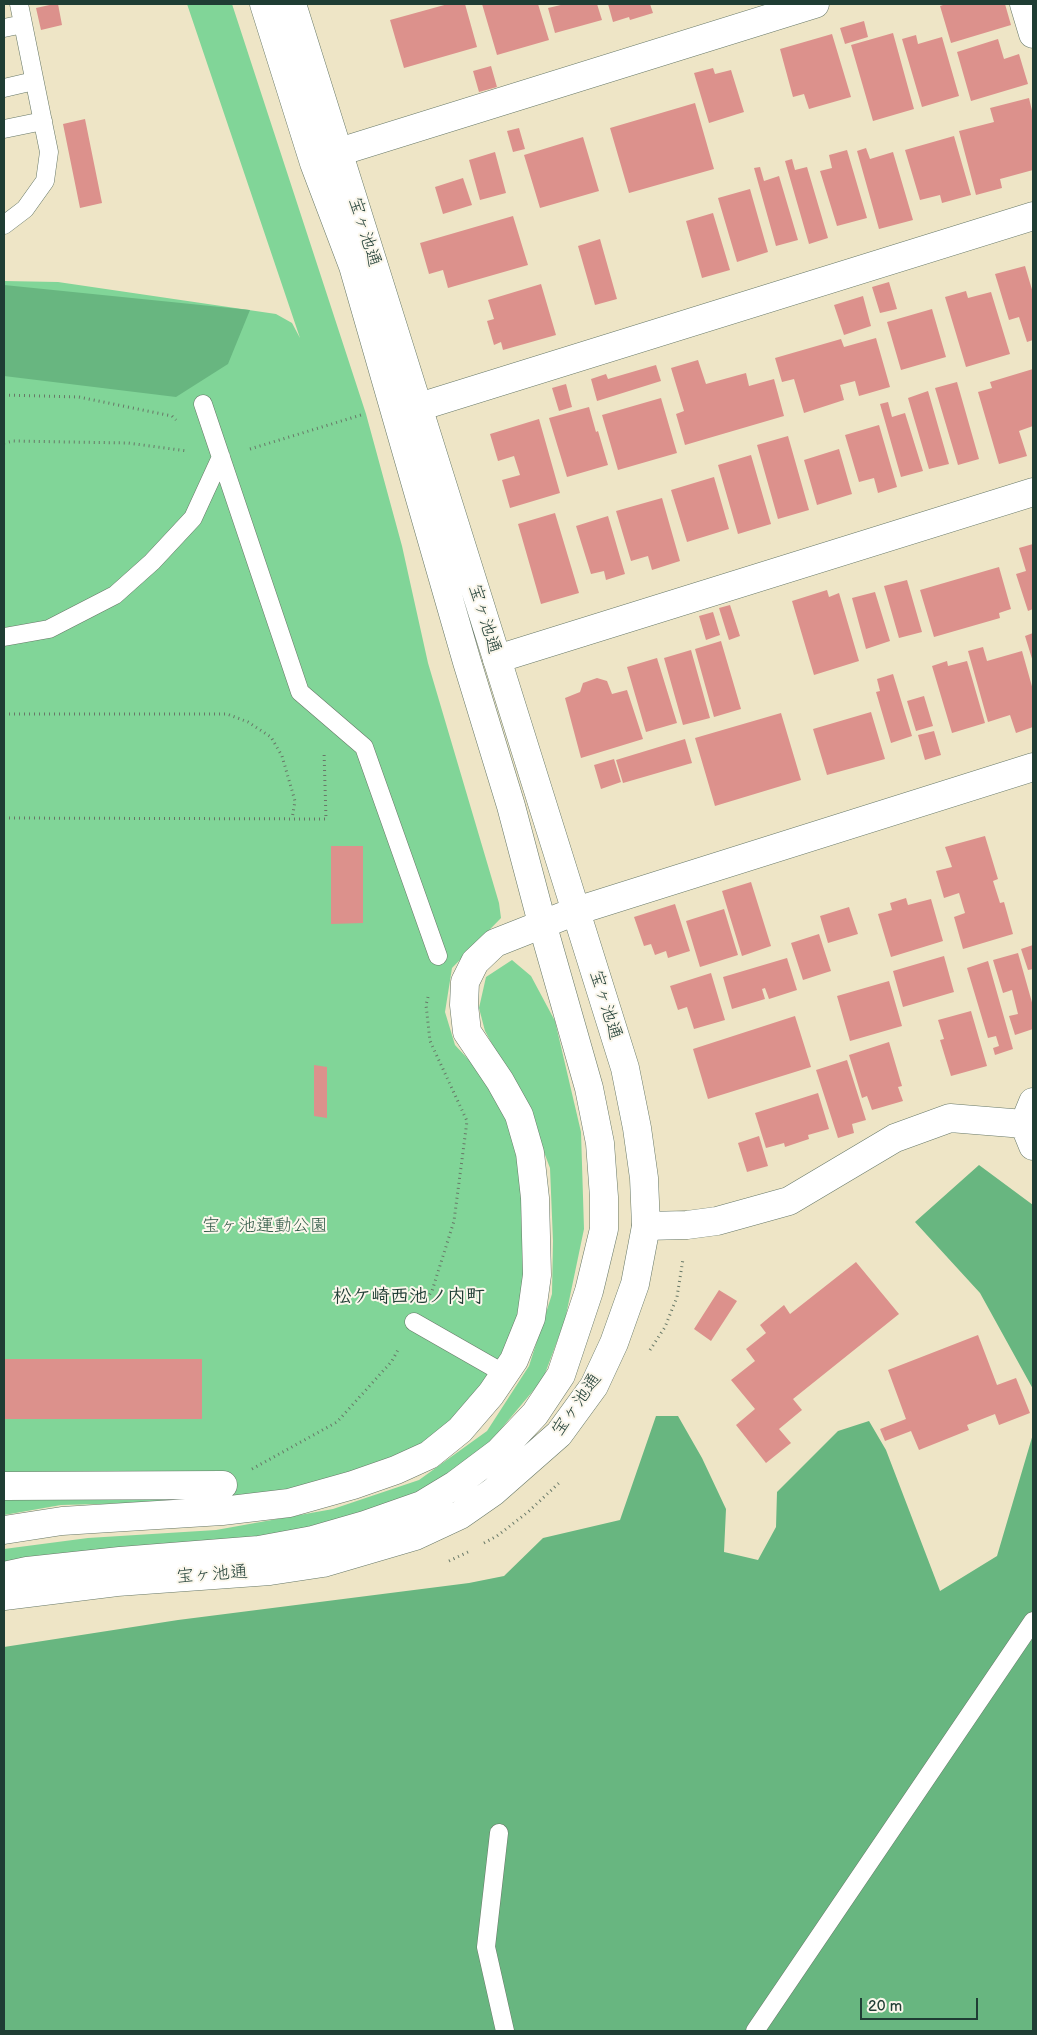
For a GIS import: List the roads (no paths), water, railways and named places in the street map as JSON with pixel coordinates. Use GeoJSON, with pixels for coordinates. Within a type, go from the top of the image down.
{"type":"FeatureCollection","features":[{"type":"Feature","properties":{"kind":"street","name":"宝ヶ池通"},"geometry":{"type":"LineString","coordinates":[[4,1596],[117,1582],[270,1571],[323,1563],[415,1536],[460,1516],[493,1492],[559,1434],[594,1386],[614,1343],[635,1284],[646,1226],[644,1178],[637,1128],[625,1068],[576,911],[497,659],[354,266],[314,163],[264,4]]}},
{"type":"Feature","properties":{"kind":"street","name":"宝ヶ池通"},"geometry":{"type":"LineString","coordinates":[[4,1576],[27,1571],[110,1562],[259,1550],[313,1540],[365,1525],[422,1505],[455,1485],[499,1452],[535,1414],[561,1375],[589,1291],[604,1228],[600,1143],[589,1088],[511,806],[467,662],[406,407],[339,152],[292,4]]}},
{"type":"Feature","properties":{"kind":"street"},"geometry":{"type":"LineString","coordinates":[[339,152],[815,4]]}},
{"type":"Feature","properties":{"kind":"street"},"geometry":{"type":"LineString","coordinates":[[1024,4],[1033,34]]}},
{"type":"Feature","properties":{"kind":"street"},"geometry":{"type":"LineString","coordinates":[[406,407],[1033,216]]}},
{"type":"Feature","properties":{"kind":"street"},"geometry":{"type":"LineString","coordinates":[[497,659],[1033,492]]}},
{"type":"Feature","properties":{"kind":"street"},"geometry":{"type":"LineString","coordinates":[[4,1530],[62,1521],[222,1511],[289,1503],[353,1486],[429,1455],[460,1430],[491,1394],[514,1360],[530,1318],[537,1275],[535,1198],[530,1153],[519,1116],[500,1081],[467,1032],[464,1005],[465,982],[475,962],[494,943],[576,911],[1033,767]]}},
{"type":"Feature","properties":{"kind":"street"},"geometry":{"type":"LineString","coordinates":[[646,1226],[687,1225],[717,1221],[789,1201],[895,1138],[950,1118],[1030,1124]]}},
{"type":"Feature","properties":{"kind":"street"},"geometry":{"type":"LineString","coordinates":[[4,1486],[222,1485]]}},
{"type":"Feature","properties":{"kind":"lane"},"geometry":{"type":"LineString","coordinates":[[4,225],[25,209],[45,181],[49,152],[19,4]]}},
{"type":"Feature","properties":{"kind":"lane"},"geometry":{"type":"LineString","coordinates":[[4,28],[23,24]]}},
{"type":"Feature","properties":{"kind":"lane"},"geometry":{"type":"LineString","coordinates":[[4,88],[34,81]]}},
{"type":"Feature","properties":{"kind":"lane"},"geometry":{"type":"LineString","coordinates":[[4,129],[43,121]]}},
{"type":"Feature","properties":{"kind":"lane"},"geometry":{"type":"LineString","coordinates":[[204,404],[300,692],[364,747],[438,956]]}},
{"type":"Feature","properties":{"kind":"lane"},"geometry":{"type":"LineString","coordinates":[[4,637],[49,628],[115,595],[152,562],[192,518],[221,457]]}},
{"type":"Feature","properties":{"kind":"lane"},"geometry":{"type":"LineString","coordinates":[[414,1322],[505,1374]]}},
{"type":"Feature","properties":{"kind":"lane"},"geometry":{"type":"LineString","coordinates":[[755,2031],[1033,1621]]}},
{"type":"Feature","properties":{"kind":"lane"},"geometry":{"type":"LineString","coordinates":[[498,1833],[486,1947],[505,2031]]}},
{"type":"Feature","properties":{"kind":"district","name":"松ケ崎西池ノ内町"},"geometry":{"type":"Point","coordinates":[409,1297]}},
{"type":"Feature","properties":{"kind":"park label","name":"宝ヶ池運動公園"},"geometry":{"type":"Point","coordinates":[265,1226]}}]}
